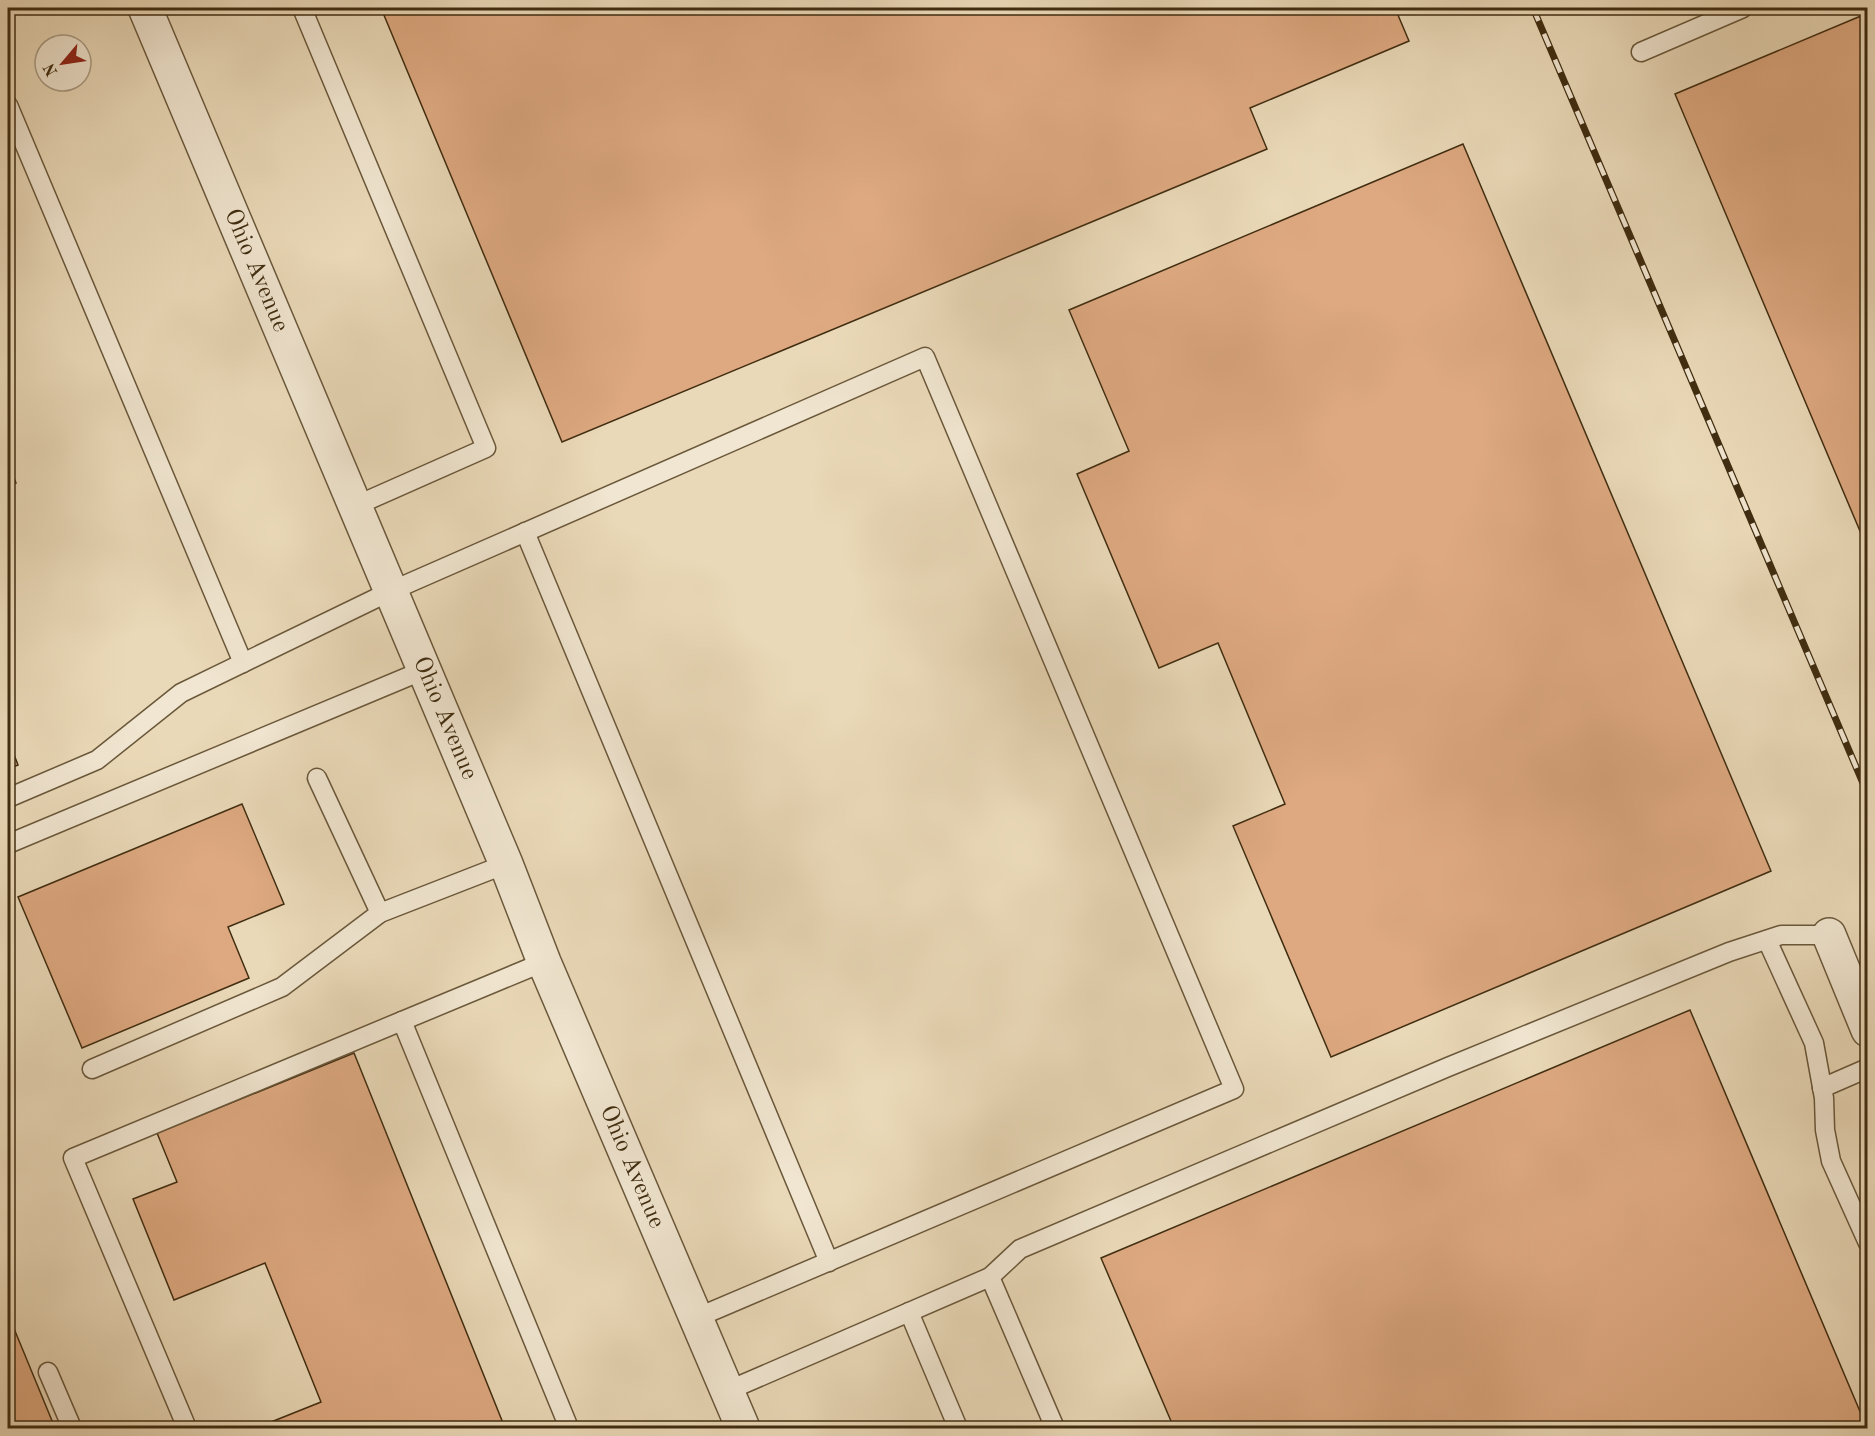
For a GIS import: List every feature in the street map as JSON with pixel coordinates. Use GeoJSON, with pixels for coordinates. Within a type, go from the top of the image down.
{"type":"FeatureCollection","features":[{"type":"Feature","properties":{"kind":"street","name":"Ohio Avenue"},"geometry":{"type":"LineString","coordinates":[[145,8],[506,864],[544,962],[743,1428]]}},
{"type":"Feature","properties":{"kind":"street"},"geometry":{"type":"LineString","coordinates":[[1829,935],[1868,1030]]}},
{"type":"Feature","properties":{"kind":"lane"},"geometry":{"type":"LineString","coordinates":[[302,8],[486,448],[355,506]]}},
{"type":"Feature","properties":{"kind":"lane"},"geometry":{"type":"LineString","coordinates":[[1641,52],[1743,8]]}},
{"type":"Feature","properties":{"kind":"lane"},"geometry":{"type":"LineString","coordinates":[[8,105],[243,663]]}},
{"type":"Feature","properties":{"kind":"lane"},"geometry":{"type":"LineString","coordinates":[[8,798],[96,760],[181,693],[390,591],[925,357],[1234,1089],[696,1318]]}},
{"type":"Feature","properties":{"kind":"lane"},"geometry":{"type":"LineString","coordinates":[[525,532],[829,1262]]}},
{"type":"Feature","properties":{"kind":"lane"},"geometry":{"type":"LineString","coordinates":[[8,844],[424,670]]}},
{"type":"Feature","properties":{"kind":"lane"},"geometry":{"type":"LineString","coordinates":[[317,778],[380,913]]}},
{"type":"Feature","properties":{"kind":"lane"},"geometry":{"type":"LineString","coordinates":[[93,1068],[282,987],[380,913],[506,864]]}},
{"type":"Feature","properties":{"kind":"lane"},"geometry":{"type":"LineString","coordinates":[[727,1391],[990,1277],[1020,1249],[1448,1067],[1729,952],[1782,935],[1829,935]]}},
{"type":"Feature","properties":{"kind":"lane"},"geometry":{"type":"LineString","coordinates":[[1767,940],[1814,1043],[1831,1161],[1868,1243]]}},
{"type":"Feature","properties":{"kind":"lane"},"geometry":{"type":"LineString","coordinates":[[187,1428],[73,1158],[544,962]]}},
{"type":"Feature","properties":{"kind":"lane"},"geometry":{"type":"LineString","coordinates":[[402,1021],[568,1428]]}},
{"type":"Feature","properties":{"kind":"lane"},"geometry":{"type":"LineString","coordinates":[[1822,1088],[1868,1068]]}},
{"type":"Feature","properties":{"kind":"lane"},"geometry":{"type":"LineString","coordinates":[[990,1277],[1055,1428]]}},
{"type":"Feature","properties":{"kind":"lane"},"geometry":{"type":"LineString","coordinates":[[909,1312],[958,1428]]}},
{"type":"Feature","properties":{"kind":"lane"},"geometry":{"type":"LineString","coordinates":[[48,1372],[72,1428]]}},
{"type":"Feature","properties":{"kind":"building"},"geometry":{"type":"Polygon","coordinates":[[[381,8],[1395,8],[1409,41],[1250,108],[1267,149],[562,442],[381,8]]]}},
{"type":"Feature","properties":{"kind":"building"},"geometry":{"type":"Polygon","coordinates":[[[1868,13],[1868,550],[1675,94],[1868,13]]]}},
{"type":"Feature","properties":{"kind":"building"},"geometry":{"type":"Polygon","coordinates":[[[1463,144],[1771,871],[1331,1057],[1233,826],[1285,804],[1218,643],[1159,668],[1077,474],[1129,451],[1069,310],[1463,144]]]}},
{"type":"Feature","properties":{"kind":"building"},"geometry":{"type":"Polygon","coordinates":[[[8,462],[16,483],[8,486],[8,462]]]}},
{"type":"Feature","properties":{"kind":"building"},"geometry":{"type":"Polygon","coordinates":[[[8,739],[18,765],[8,769],[8,739]]]}},
{"type":"Feature","properties":{"kind":"building"},"geometry":{"type":"Polygon","coordinates":[[[242,804],[284,904],[228,927],[249,978],[82,1048],[18,897],[242,804]]]}},
{"type":"Feature","properties":{"kind":"building"},"geometry":{"type":"Polygon","coordinates":[[[1690,1010],[1867,1428],[1174,1428],[1101,1258],[1690,1010]]]}},
{"type":"Feature","properties":{"kind":"building"},"geometry":{"type":"Polygon","coordinates":[[[354,1053],[505,1428],[256,1428],[321,1402],[265,1263],[174,1300],[133,1199],[177,1182],[157,1133],[354,1053]]]}},
{"type":"Feature","properties":{"kind":"building"},"geometry":{"type":"Polygon","coordinates":[[[8,1314],[55,1428],[8,1428],[8,1314]]]}},
{"type":"Feature","properties":{"kind":"railway"},"geometry":{"type":"LineString","coordinates":[[1533,8],[1868,795]]}}]}
